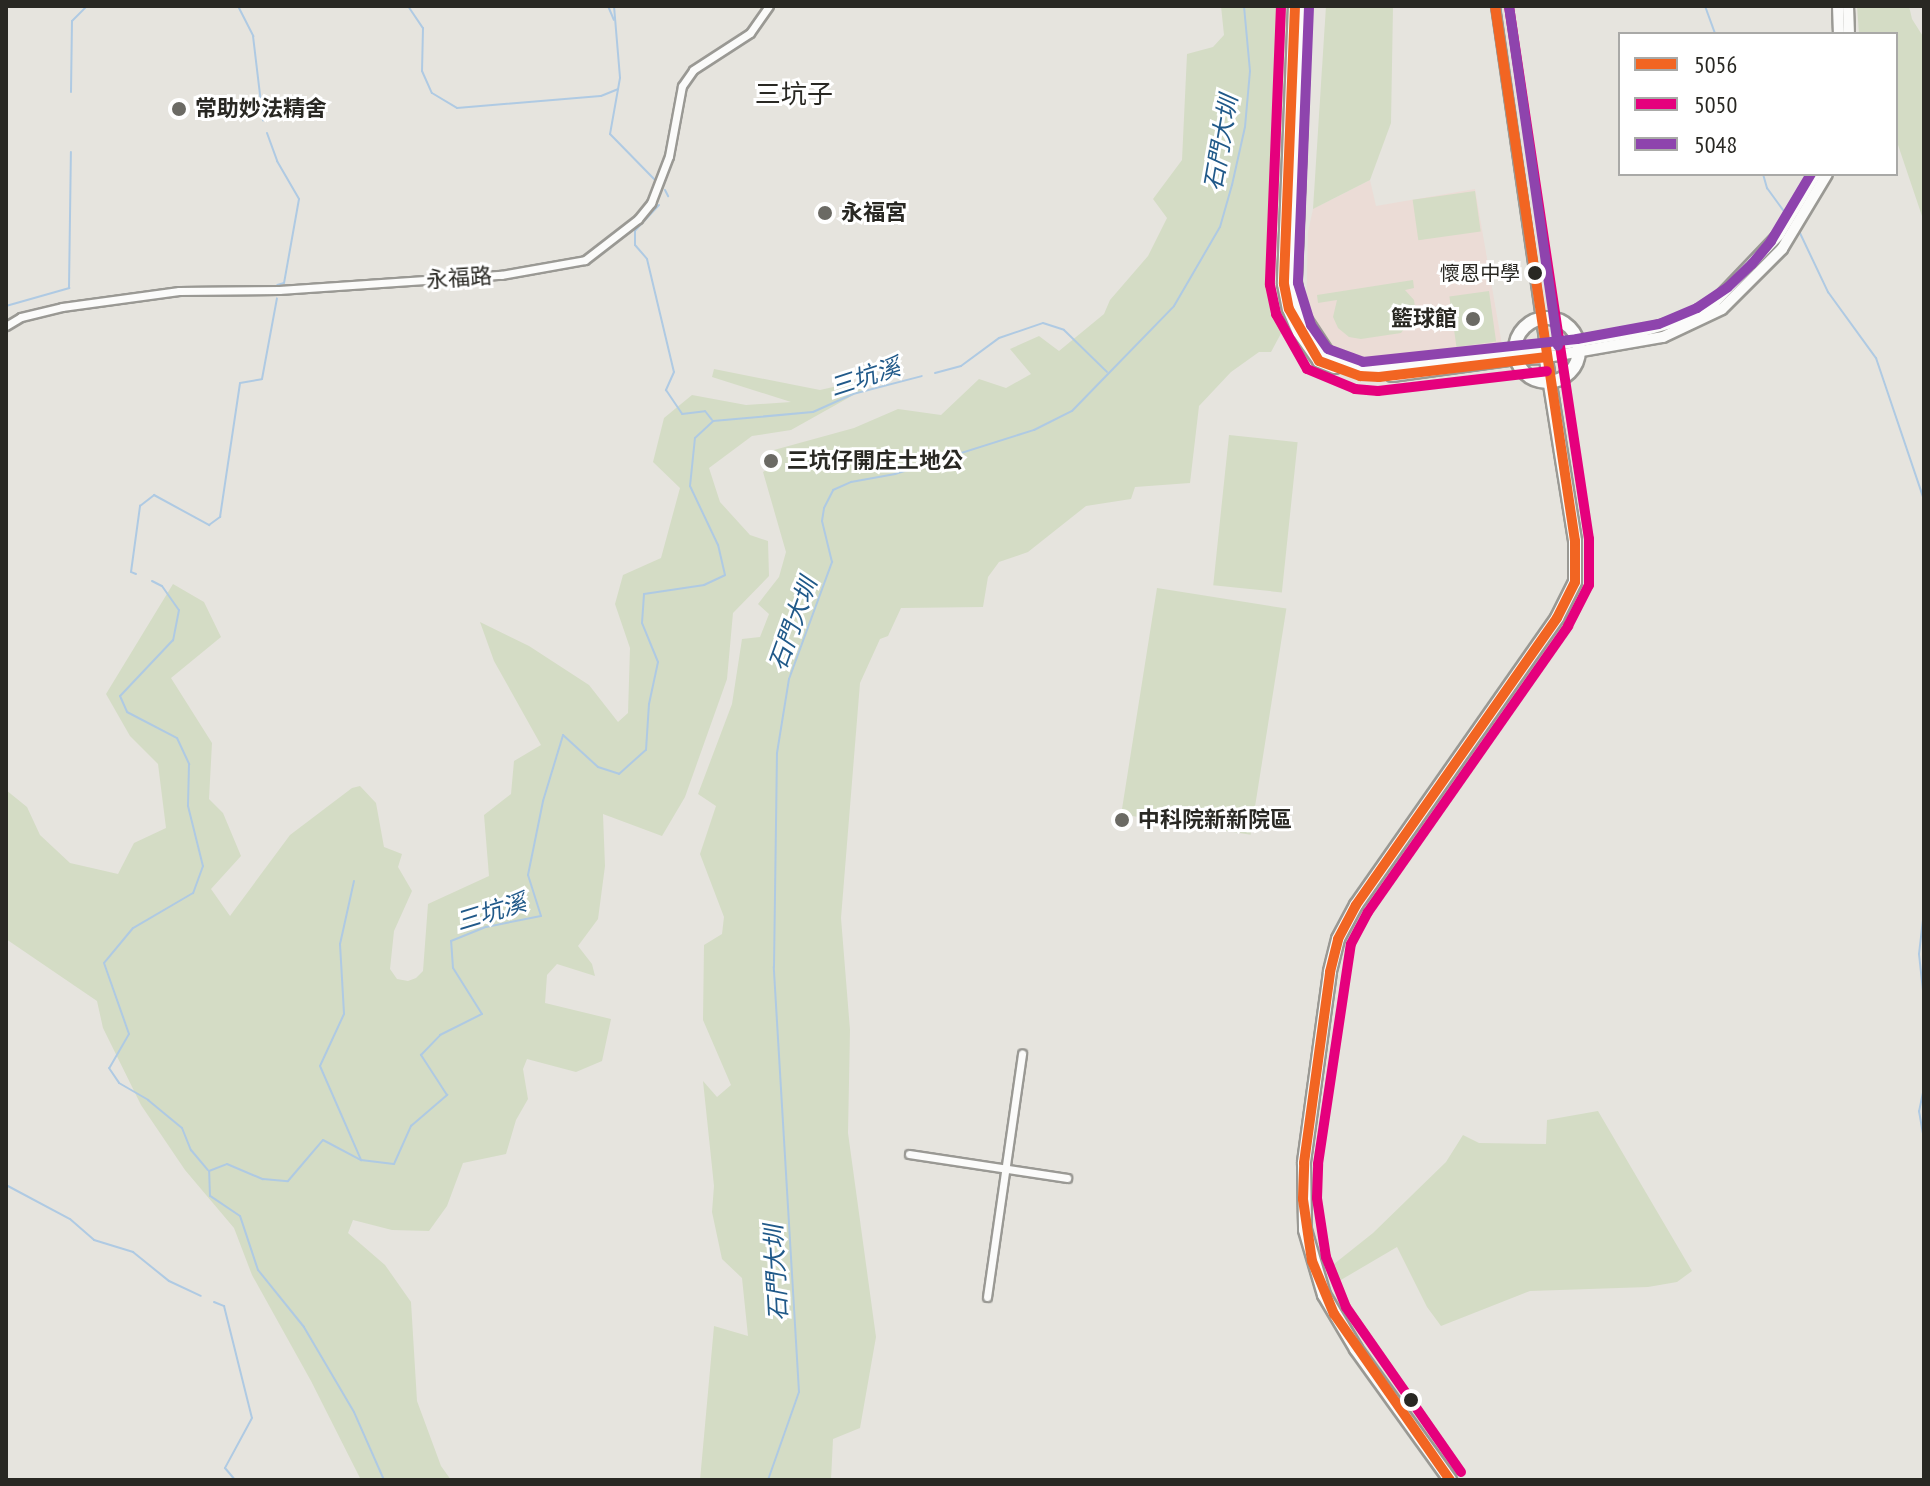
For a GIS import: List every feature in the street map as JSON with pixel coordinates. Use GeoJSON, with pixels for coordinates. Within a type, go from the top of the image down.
{"type":"FeatureCollection","features":[{"type":"Feature","properties":{"kind":"main road"},"geometry":{"type":"LineString","coordinates":[[1295,6],[1284,284],[1289,309],[1299,332],[1319,361],[1360,376],[1379,377],[1515,353]]}},
{"type":"Feature","properties":{"kind":"main road"},"geometry":{"type":"LineString","coordinates":[[1305,6],[1295,282],[1299,310],[1330,357],[1362,370],[1663,337],[1722,309],[1752,283],[1782,249],[1826,176]]}},
{"type":"Feature","properties":{"kind":"main road"},"geometry":{"type":"LineString","coordinates":[[1838,6],[1839,32]]}},
{"type":"Feature","properties":{"kind":"main road"},"geometry":{"type":"LineString","coordinates":[[1848,6],[1849,32]]}},
{"type":"Feature","properties":{"kind":"main road"},"geometry":{"type":"LineString","coordinates":[[1579,348],[1675,322],[1713,304],[1754,266],[1779,235],[1815,176]]}},
{"type":"Feature","properties":{"kind":"main road"},"geometry":{"type":"LineString","coordinates":[[1541,319],[1553,319],[1568,325],[1579,348],[1572,371],[1551,383],[1534,380],[1522,371],[1515,353],[1526,326],[1541,319]]}},
{"type":"Feature","properties":{"kind":"main road"},"geometry":{"type":"LineString","coordinates":[[1450,1480],[1356,1349],[1324,1295],[1305,1230],[1304,1163],[1329,980],[1338,939],[1364,893],[1557,618],[1575,582],[1575,541],[1545,352]]}},
{"type":"Feature","properties":{"kind":"street","name":"永福路"},"geometry":{"type":"LineString","coordinates":[[6,326],[21,317],[62,307],[179,291],[279,290],[501,275],[569,266],[585,260],[638,219],[651,203],[669,156],[682,86],[693,70],[750,33],[769,6]]}},
{"type":"Feature","properties":{"kind":"street"},"geometry":{"type":"LineString","coordinates":[[1495,6],[1545,352]]}},
{"type":"Feature","properties":{"kind":"street"},"geometry":{"type":"LineString","coordinates":[[987,1297],[1022,1053]]}},
{"type":"Feature","properties":{"kind":"street"},"geometry":{"type":"LineString","coordinates":[[909,1154],[1067,1178]]}},
{"type":"Feature","properties":{"kind":"shaded area"},"geometry":{"type":"Polygon","coordinates":[[[1370,180],[1376,206],[1475,189],[1502,345],[1385,365],[1362,362],[1332,352],[1306,314],[1308,232],[1313,209],[1370,180]]]}},
{"type":"Feature","properties":{"kind":"green space"},"geometry":{"type":"Polygon","coordinates":[[[1221,6],[1288,6],[1288,69],[1273,287],[1285,326],[1271,352],[1259,352],[1231,372],[1199,406],[1190,483],[1135,487],[1131,499],[1086,506],[1028,552],[999,562],[988,577],[983,607],[901,608],[888,636],[880,639],[860,683],[841,918],[850,1030],[848,1133],[876,1337],[860,1428],[833,1439],[831,1480],[700,1480],[714,1326],[748,1336],[742,1278],[722,1259],[712,1212],[714,1186],[703,1081],[717,1097],[731,1085],[703,1020],[704,945],[722,934],[724,917],[700,854],[716,806],[698,794],[732,704],[742,639],[760,637],[769,614],[758,604],[779,577],[786,552],[763,472],[775,465],[774,450],[854,428],[898,409],[941,415],[979,379],[1006,388],[1031,374],[1010,349],[1039,336],[1059,351],[1104,314],[1110,300],[1148,256],[1167,218],[1153,199],[1182,160],[1187,54],[1213,47],[1224,35],[1221,6]]]}},
{"type":"Feature","properties":{"kind":"green space"},"geometry":{"type":"Polygon","coordinates":[[[1326,6],[1393,6],[1391,123],[1370,180],[1313,209],[1326,6]]]}},
{"type":"Feature","properties":{"kind":"green space"},"geometry":{"type":"Polygon","coordinates":[[[1857,6],[1909,6],[1912,19],[1924,38],[1924,222],[1898,145],[1898,32],[1859,32],[1857,6]]]}},
{"type":"Feature","properties":{"kind":"green space"},"geometry":{"type":"Polygon","coordinates":[[[1475,191],[1481,232],[1418,240],[1413,200],[1475,191]]]}},
{"type":"Feature","properties":{"kind":"green space"},"geometry":{"type":"Polygon","coordinates":[[[1413,280],[1414,288],[1405,290],[1414,300],[1416,314],[1401,333],[1361,339],[1349,337],[1338,328],[1333,317],[1337,300],[1318,303],[1317,295],[1413,280]]]}},
{"type":"Feature","properties":{"kind":"green space","name":"籃球館"},"geometry":{"type":"Polygon","coordinates":[[[1489,291],[1496,342],[1456,347],[1449,297],[1489,291]]]}},
{"type":"Feature","properties":{"kind":"green space"},"geometry":{"type":"Polygon","coordinates":[[[714,369],[820,390],[891,374],[791,430],[752,436],[709,468],[720,502],[750,535],[768,541],[769,576],[733,613],[727,679],[685,797],[662,836],[603,814],[605,866],[598,919],[578,946],[592,964],[595,976],[557,964],[547,975],[545,1003],[611,1019],[602,1061],[576,1072],[527,1059],[523,1069],[528,1099],[516,1120],[506,1154],[463,1163],[447,1206],[429,1231],[392,1230],[353,1220],[348,1233],[385,1265],[411,1302],[417,1401],[441,1466],[451,1480],[361,1480],[252,1275],[234,1228],[185,1170],[141,1105],[103,1028],[97,1001],[6,939],[6,790],[27,807],[40,835],[70,863],[118,874],[134,843],[166,828],[158,764],[130,736],[106,694],[173,584],[204,602],[221,637],[171,678],[212,743],[209,799],[223,813],[241,856],[211,889],[230,916],[290,835],[352,788],[360,786],[376,803],[384,847],[402,854],[398,867],[412,891],[394,931],[390,969],[397,979],[408,981],[416,978],[423,971],[428,904],[489,876],[484,815],[511,794],[514,761],[541,745],[494,661],[480,622],[529,646],[589,685],[618,722],[628,713],[630,648],[615,604],[623,575],[661,558],[680,488],[653,462],[664,418],[692,395],[746,405],[791,402],[712,377],[714,369]]]}},
{"type":"Feature","properties":{"kind":"green space"},"geometry":{"type":"Polygon","coordinates":[[[1229,435],[1298,442],[1282,592],[1213,585],[1229,435]]]}},
{"type":"Feature","properties":{"kind":"green space"},"geometry":{"type":"Polygon","coordinates":[[[1157,588],[1286,608],[1251,835],[1121,814],[1157,588]]]}},
{"type":"Feature","properties":{"kind":"green space"},"geometry":{"type":"Polygon","coordinates":[[[1598,1111],[1692,1271],[1677,1282],[1648,1287],[1530,1291],[1441,1326],[1427,1307],[1397,1247],[1334,1284],[1329,1268],[1373,1233],[1446,1162],[1463,1135],[1479,1143],[1546,1144],[1547,1120],[1598,1111]]]}},
{"type":"Feature","properties":{"kind":"waterway"},"geometry":{"type":"LineString","coordinates":[[71,92],[72,21],[87,6]]}},
{"type":"Feature","properties":{"kind":"waterway"},"geometry":{"type":"LineString","coordinates":[[238,6],[253,36],[263,120]]}},
{"type":"Feature","properties":{"kind":"waterway"},"geometry":{"type":"LineString","coordinates":[[408,6],[423,28],[422,71],[432,93],[457,108],[601,96],[618,89]]}},
{"type":"Feature","properties":{"kind":"waterway"},"geometry":{"type":"LineString","coordinates":[[608,6],[614,20]]}},
{"type":"Feature","properties":{"kind":"waterway"},"geometry":{"type":"LineString","coordinates":[[614,6],[620,78],[610,134],[655,180]]}},
{"type":"Feature","properties":{"kind":"waterway","name":"石門大圳"},"geometry":{"type":"LineString","coordinates":[[768,1480],[799,1392],[774,967],[777,753],[789,679],[832,562],[822,521],[824,508],[833,490],[851,482],[895,474],[1034,430],[1072,411],[1174,306],[1220,227],[1232,185],[1245,127],[1250,71],[1244,6]]}},
{"type":"Feature","properties":{"kind":"waterway"},"geometry":{"type":"LineString","coordinates":[[1705,6],[1714,32]]}},
{"type":"Feature","properties":{"kind":"waterway"},"geometry":{"type":"LineString","coordinates":[[267,133],[277,161],[299,199],[284,283],[277,285]]}},
{"type":"Feature","properties":{"kind":"waterway"},"geometry":{"type":"LineString","coordinates":[[6,306],[69,288],[71,152]]}},
{"type":"Feature","properties":{"kind":"waterway"},"geometry":{"type":"LineString","coordinates":[[1764,176],[1767,188],[1786,214]]}},
{"type":"Feature","properties":{"kind":"waterway"},"geometry":{"type":"LineString","coordinates":[[665,190],[668,196]]}},
{"type":"Feature","properties":{"kind":"waterway"},"geometry":{"type":"LineString","coordinates":[[659,205],[635,231],[635,245],[647,259],[674,372],[666,390],[682,414],[705,411],[712,420]]}},
{"type":"Feature","properties":{"kind":"waterway"},"geometry":{"type":"LineString","coordinates":[[1799,231],[1828,292],[1876,358],[1924,500]]}},
{"type":"Feature","properties":{"kind":"waterway"},"geometry":{"type":"LineString","coordinates":[[136,574],[131,572],[140,506],[154,495],[209,525],[220,517],[240,383],[262,379],[277,298]]}},
{"type":"Feature","properties":{"kind":"waterway","name":"三坑溪"},"geometry":{"type":"LineString","coordinates":[[935,373],[961,366],[999,338],[1043,323],[1064,330],[1107,372]]}},
{"type":"Feature","properties":{"kind":"waterway","name":"三坑溪"},"geometry":{"type":"LineString","coordinates":[[384,1480],[354,1412],[304,1327],[258,1270],[240,1216],[210,1196],[209,1171],[227,1164],[263,1179],[288,1181],[323,1140],[361,1160],[394,1164],[411,1126],[447,1095],[421,1055],[440,1035],[482,1014],[453,968],[451,941],[486,927],[541,916],[528,875],[543,801],[563,735],[598,767],[619,774],[646,750],[649,704],[658,662],[642,623],[644,594],[704,585],[725,575],[718,545],[690,486],[695,438],[713,421],[813,412],[853,394],[922,376]]}},
{"type":"Feature","properties":{"kind":"waterway"},"geometry":{"type":"LineString","coordinates":[[152,581],[162,586],[179,610],[173,640],[120,696],[127,712],[177,738],[189,764],[188,806],[203,866],[193,893],[133,928],[104,963],[129,1034],[109,1068],[119,1083],[148,1100],[182,1128],[191,1150],[208,1170]]}},
{"type":"Feature","properties":{"kind":"waterway"},"geometry":{"type":"LineString","coordinates":[[354,881],[340,944],[344,1014],[320,1066],[361,1160]]}},
{"type":"Feature","properties":{"kind":"waterway"},"geometry":{"type":"LineString","coordinates":[[1924,911],[1919,954],[1924,1000]]}},
{"type":"Feature","properties":{"kind":"waterway"},"geometry":{"type":"LineString","coordinates":[[1924,1088],[1919,1111],[1924,1138]]}},
{"type":"Feature","properties":{"kind":"waterway"},"geometry":{"type":"LineString","coordinates":[[6,1185],[70,1219],[94,1240],[133,1252],[169,1281],[201,1296]]}},
{"type":"Feature","properties":{"kind":"waterway"},"geometry":{"type":"LineString","coordinates":[[214,1302],[224,1306],[252,1418],[225,1468],[235,1480]]}},
{"type":"Feature","properties":{"kind":"transit line","name":"5050"},"geometry":{"type":"LineString","coordinates":[[1281,6],[1270,285],[1276,314],[1307,369],[1355,389],[1378,391],[1547,371]]}},
{"type":"Feature","properties":{"kind":"transit line","name":"5056"},"geometry":{"type":"LineString","coordinates":[[1295,6],[1284,284],[1289,309],[1319,361],[1360,376],[1379,377],[1547,357]]}},
{"type":"Feature","properties":{"kind":"transit line","name":"5056"},"geometry":{"type":"LineString","coordinates":[[1450,1480],[1334,1314],[1312,1261],[1303,1199],[1304,1163],[1330,972],[1338,939],[1356,905],[1557,618],[1575,582],[1575,541],[1495,6]]}},
{"type":"Feature","properties":{"kind":"transit line","name":"5050"},"geometry":{"type":"LineString","coordinates":[[1461,1472],[1346,1307],[1326,1257],[1317,1198],[1318,1164],[1351,944],[1368,912],[1568,626],[1589,585],[1589,539],[1509,6]]}},
{"type":"Feature","properties":{"kind":"transit line","name":"5048"},"geometry":{"type":"LineString","coordinates":[[1509,6],[1558,345]]}},
{"type":"Feature","properties":{"kind":"transit line","name":"5048"},"geometry":{"type":"LineString","coordinates":[[1309,7],[1298,283],[1311,325],[1328,349],[1363,362],[1577,339],[1659,324],[1697,308],[1728,287],[1752,264],[1771,241],[1810,176]]}},
{"type":"Feature","properties":{"kind":"place","name":"常助妙法精舍"},"geometry":{"type":"Point","coordinates":[179,109]}},
{"type":"Feature","properties":{"kind":"place","name":"永福宮"},"geometry":{"type":"Point","coordinates":[825,213]}},
{"type":"Feature","properties":{"kind":"place","name":"懷恩中學"},"geometry":{"type":"Point","coordinates":[1535,273]}},
{"type":"Feature","properties":{"kind":"place","name":"籃球館"},"geometry":{"type":"Point","coordinates":[1473,319]}},
{"type":"Feature","properties":{"kind":"place","name":"三坑仔開庄土地公"},"geometry":{"type":"Point","coordinates":[771,461]}},
{"type":"Feature","properties":{"kind":"place","name":"中科院新新院區"},"geometry":{"type":"Point","coordinates":[1122,820]}},
{"type":"Feature","properties":{"kind":"district","name":"三坑子"},"geometry":{"type":"Point","coordinates":[794,94]}}]}
